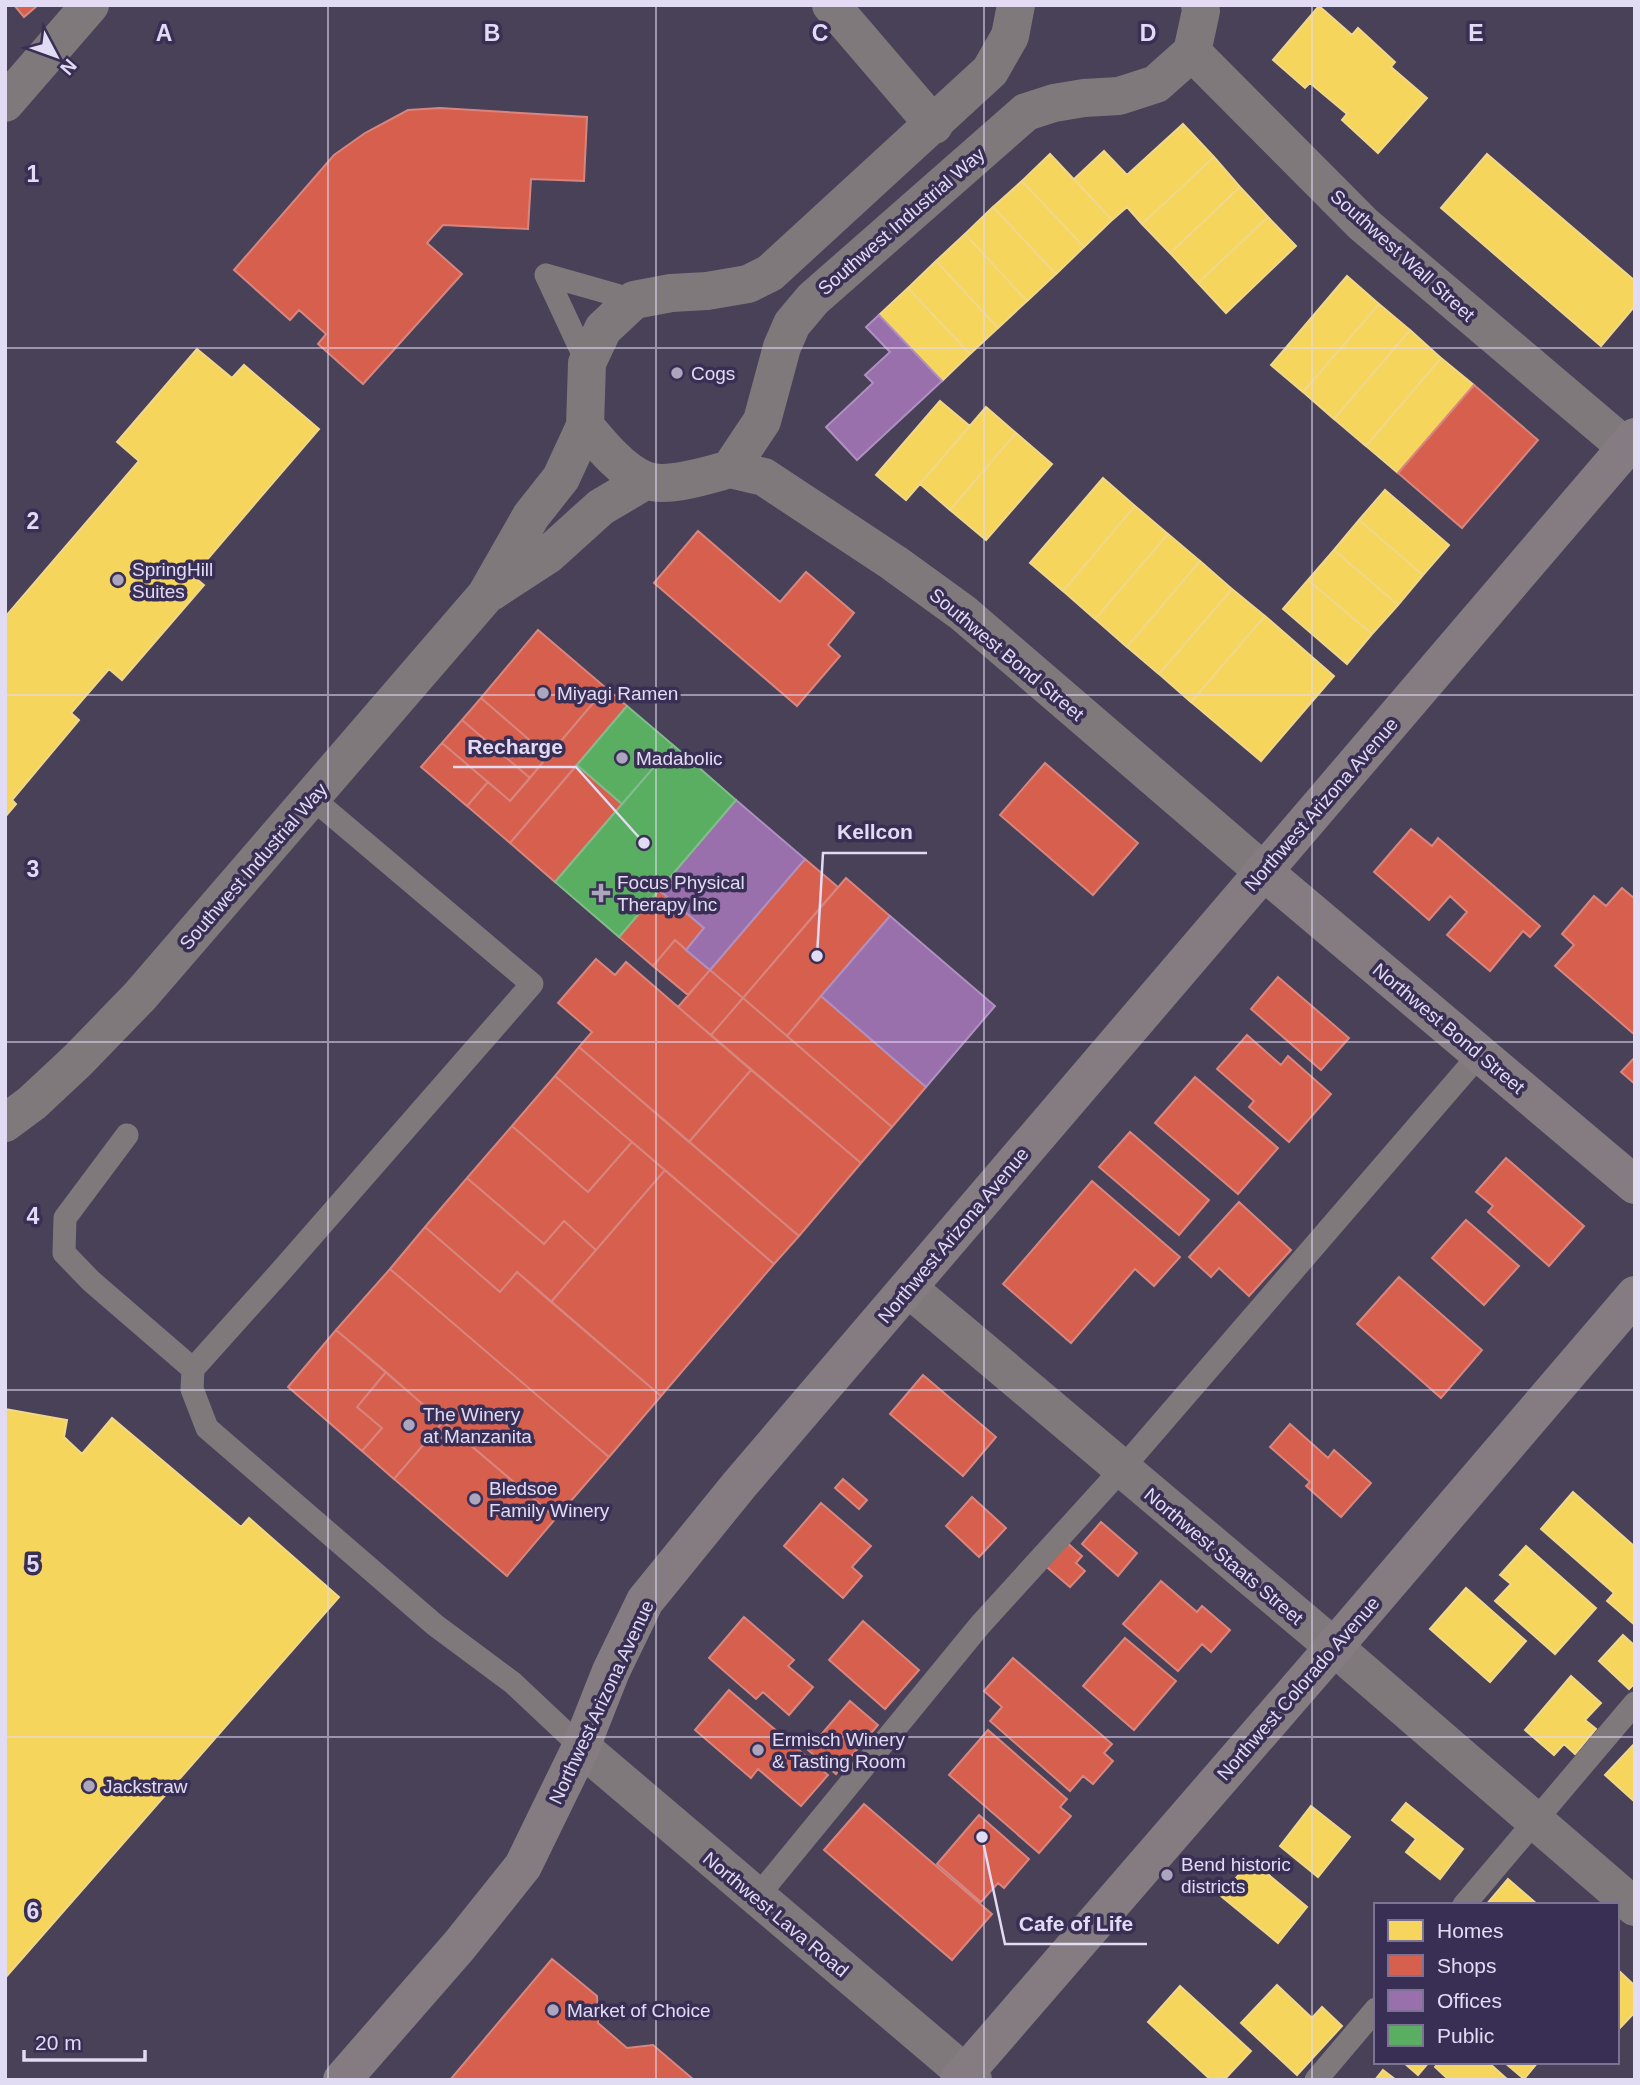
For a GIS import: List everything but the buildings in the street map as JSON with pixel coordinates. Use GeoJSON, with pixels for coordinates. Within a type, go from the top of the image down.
{"type":"FeatureCollection","features":[{"type":"Feature","properties":{"kind":"main road","name":"Northwest Arizona Avenue"},"geometry":{"type":"LineString","coordinates":[[342,2080],[459,1946],[523,1866],[581,1747],[611,1671],[646,1601],[740,1484],[1263,871],[1632,446]]}},
{"type":"Feature","properties":{"kind":"main road","name":"Northwest Bond Street"},"geometry":{"type":"LineString","coordinates":[[1263,871],[1635,1185]]}},
{"type":"Feature","properties":{"kind":"main road","name":"Northwest Colorado Avenue"},"geometry":{"type":"LineString","coordinates":[[965,2077],[1635,1295]]}},
{"type":"Feature","properties":{"kind":"street"},"geometry":{"type":"LineString","coordinates":[[5,103],[90,5]]}},
{"type":"Feature","properties":{"kind":"street"},"geometry":{"type":"LineString","coordinates":[[831,5],[934,125]]}},
{"type":"Feature","properties":{"kind":"street"},"geometry":{"type":"LineString","coordinates":[[634,300],[748,284],[770,273],[990,71],[1010,36],[1016,5]]}},
{"type":"Feature","properties":{"kind":"street"},"geometry":{"type":"LineString","coordinates":[[1192,52],[1200,5]]}},
{"type":"Feature","properties":{"kind":"street","name":"Southwest Wall Street"},"geometry":{"type":"LineString","coordinates":[[1192,52],[1363,224],[1632,446]]}},
{"type":"Feature","properties":{"kind":"street","name":"Southwest Industrial Way"},"geometry":{"type":"LineString","coordinates":[[486,595],[549,554],[601,506],[645,481],[666,482],[730,469],[762,421],[782,346],[792,324],[813,299],[1026,112],[1054,103],[1119,96],[1156,84],[1192,52]]}},
{"type":"Feature","properties":{"kind":"street","name":"Southwest Industrial Way"},"geometry":{"type":"LineString","coordinates":[[5,1123],[78,1060],[140,996],[486,595],[531,516],[561,478],[585,426],[587,363],[603,329],[634,300]]}},
{"type":"Feature","properties":{"kind":"street"},"geometry":{"type":"LineString","coordinates":[[585,426],[611,457],[645,481]]}},
{"type":"Feature","properties":{"kind":"street","name":"Southwest Bond Street"},"geometry":{"type":"LineString","coordinates":[[730,469],[764,478],[894,563],[963,613],[1263,871]]}},
{"type":"Feature","properties":{"kind":"street","name":"Northwest Staats Street"},"geometry":{"type":"LineString","coordinates":[[908,1288],[1334,1647],[1635,1907]]}},
{"type":"Feature","properties":{"kind":"street","name":"Northwest Lava Road"},"geometry":{"type":"LineString","coordinates":[[581,1747],[965,2077]]}},
{"type":"Feature","properties":{"kind":"lane"},"geometry":{"type":"LineString","coordinates":[[587,363],[546,275],[634,300]]}},
{"type":"Feature","properties":{"kind":"lane"},"geometry":{"type":"LineString","coordinates":[[312,798],[532,984],[193,1369],[192,1389],[207,1428],[435,1625],[513,1684],[581,1747]]}},
{"type":"Feature","properties":{"kind":"lane"},"geometry":{"type":"LineString","coordinates":[[757,1897],[980,1625],[1121,1470],[1480,1054]]}},
{"type":"Feature","properties":{"kind":"lane"},"geometry":{"type":"LineString","coordinates":[[127,1135],[65,1218],[64,1253],[91,1281],[193,1369]]}},
{"type":"Feature","properties":{"kind":"lane"},"geometry":{"type":"LineString","coordinates":[[1466,1903],[1635,1703]]}},
{"type":"Feature","properties":{"kind":"lane"},"geometry":{"type":"LineString","coordinates":[[1316,2080],[1374,2011]]}},
{"type":"Feature","properties":{"kind":"place","name":"Cogs"},"geometry":{"type":"Point","coordinates":[677,373]}},
{"type":"Feature","properties":{"kind":"place","name":"SpringHill Suites"},"geometry":{"type":"Point","coordinates":[118,580]}},
{"type":"Feature","properties":{"kind":"place","name":"Miyagi Ramen"},"geometry":{"type":"Point","coordinates":[543,693]}},
{"type":"Feature","properties":{"kind":"place","name":"Madabolic"},"geometry":{"type":"Point","coordinates":[622,758]}},
{"type":"Feature","properties":{"kind":"place","name":"Recharge"},"geometry":{"type":"Point","coordinates":[644,843]}},
{"type":"Feature","properties":{"kind":"place","name":"Focus Physical Therapy Inc"},"geometry":{"type":"Point","coordinates":[601,893]}},
{"type":"Feature","properties":{"kind":"place","name":"Kellcon"},"geometry":{"type":"Point","coordinates":[817,956]}},
{"type":"Feature","properties":{"kind":"place","name":"The Winery at Manzanita"},"geometry":{"type":"Point","coordinates":[409,1425]}},
{"type":"Feature","properties":{"kind":"place","name":"Bledsoe Family Winery"},"geometry":{"type":"Point","coordinates":[475,1499]}},
{"type":"Feature","properties":{"kind":"place","name":"Ermisch Winery & Tasting Room"},"geometry":{"type":"Point","coordinates":[758,1750]}},
{"type":"Feature","properties":{"kind":"place","name":"Jackstraw"},"geometry":{"type":"Point","coordinates":[89,1786]}},
{"type":"Feature","properties":{"kind":"place","name":"Cafe of Life"},"geometry":{"type":"Point","coordinates":[982,1837]}},
{"type":"Feature","properties":{"kind":"place","name":"Bend historic districts"},"geometry":{"type":"Point","coordinates":[1167,1875]}},
{"type":"Feature","properties":{"kind":"place","name":"Market of Choice"},"geometry":{"type":"Point","coordinates":[553,2010]}}]}
